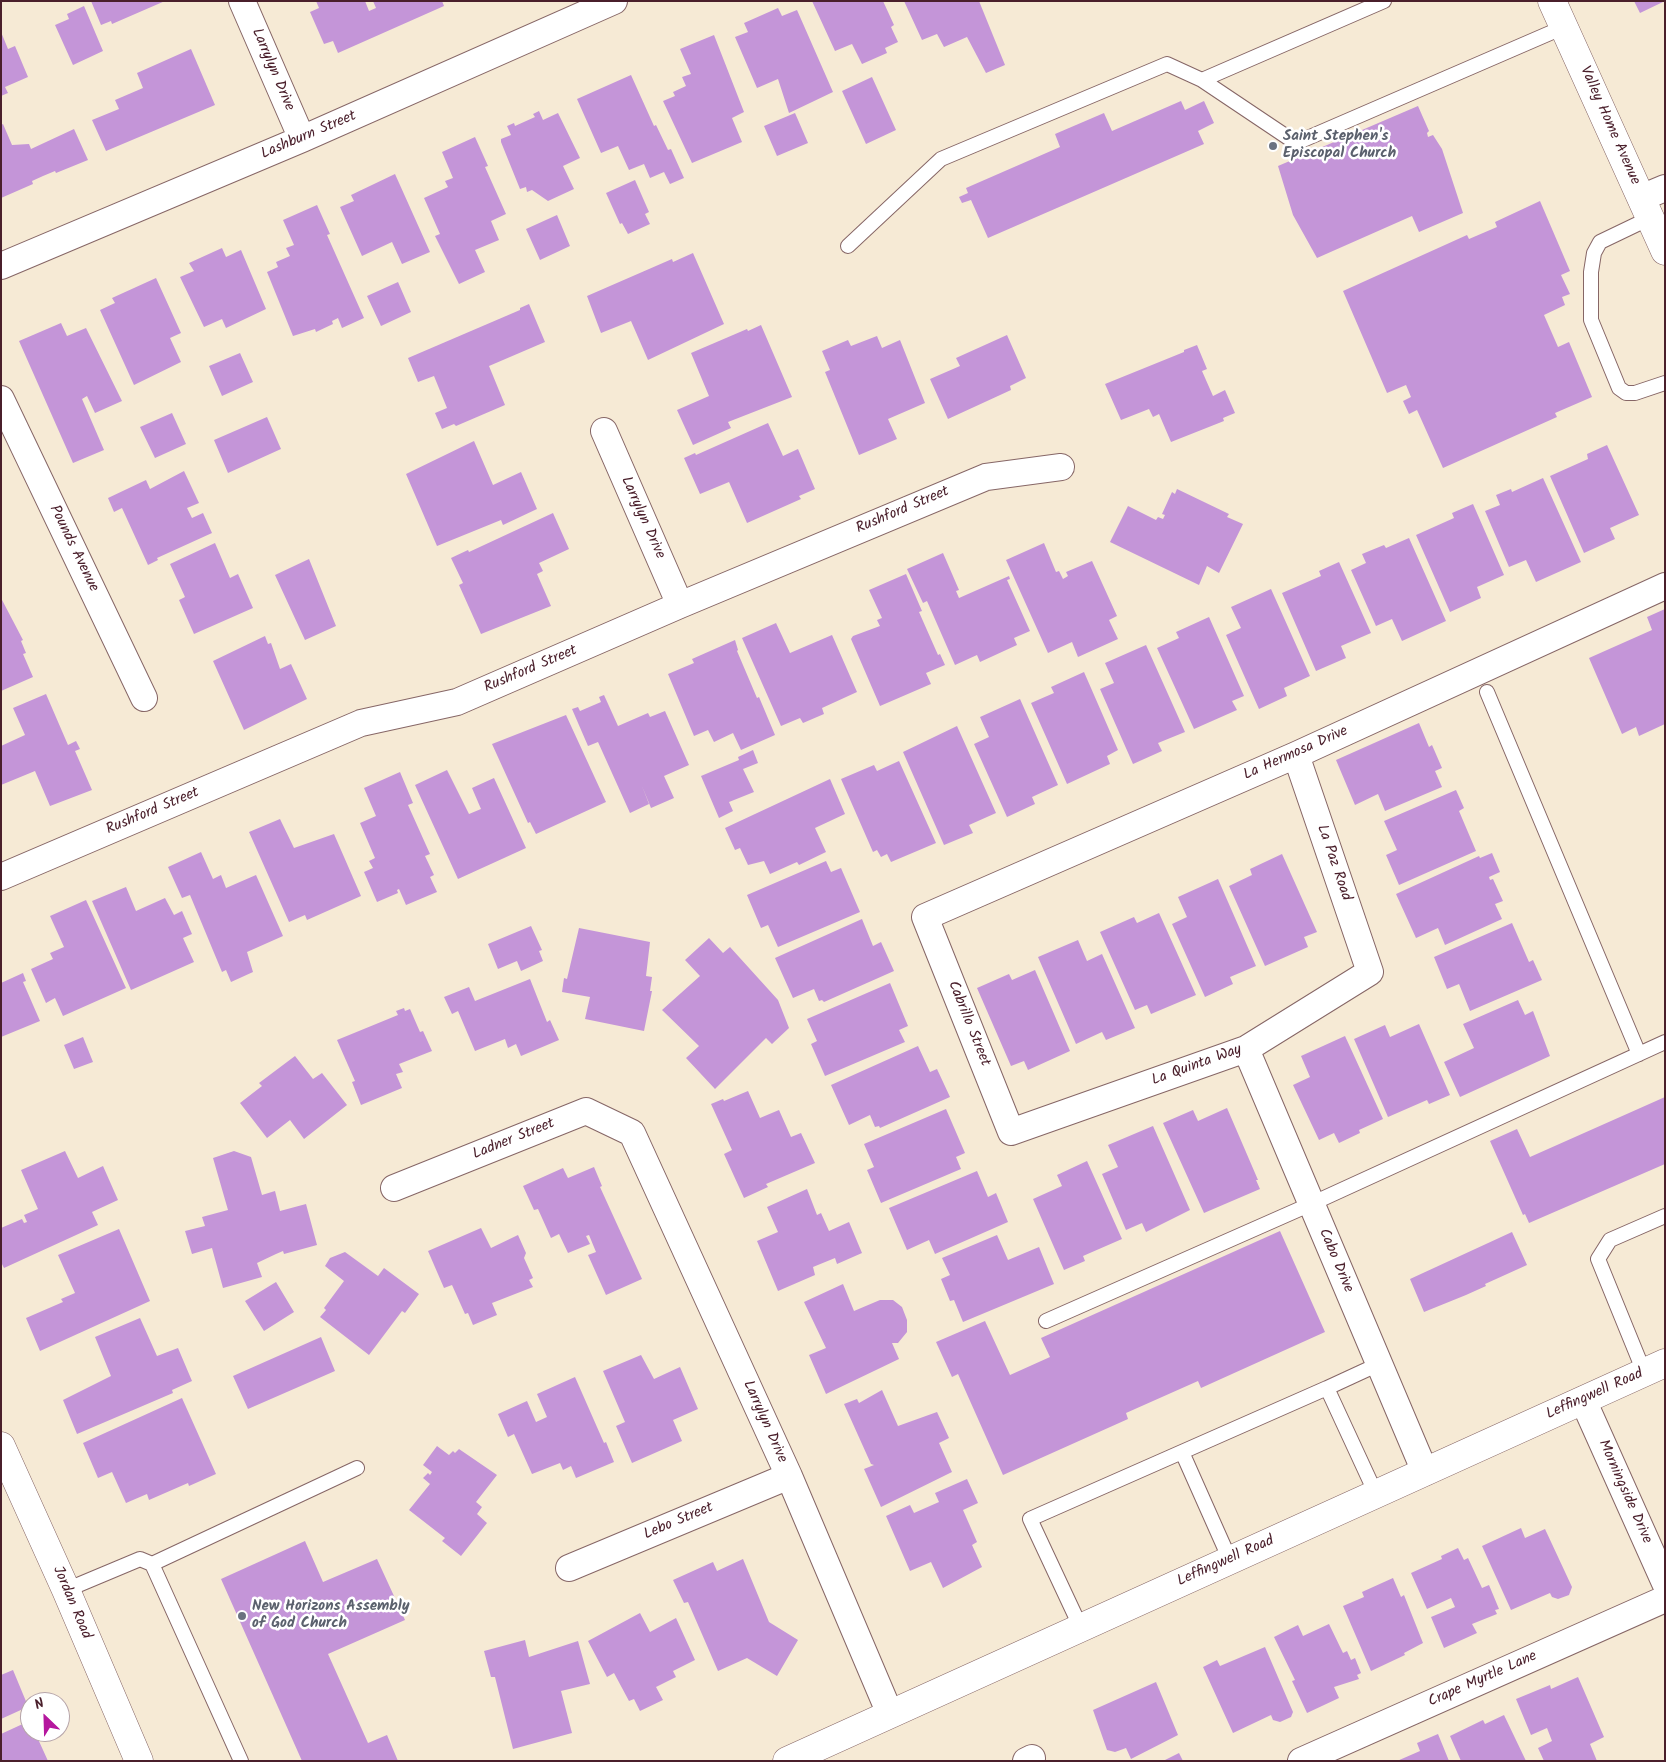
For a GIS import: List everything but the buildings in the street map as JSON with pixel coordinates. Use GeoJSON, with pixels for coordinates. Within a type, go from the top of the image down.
{"type":"FeatureCollection","features":[{"type":"Feature","properties":{"kind":"main road","name":"Valley Home Avenue"},"geometry":{"type":"LineString","coordinates":[[1552,1],[1652,201],[1665,250]]}},
{"type":"Feature","properties":{"kind":"main road","name":"Leffingwell Road"},"geometry":{"type":"LineString","coordinates":[[788,1761],[1654,1368]]}},
{"type":"Feature","properties":{"kind":"main road","name":"Jordan Road"},"geometry":{"type":"LineString","coordinates":[[1,1446],[66,1590],[139,1761]]}},
{"type":"Feature","properties":{"kind":"street","name":"Larrylyn Drive"},"geometry":{"type":"LineString","coordinates":[[242,1],[302,139]]}},
{"type":"Feature","properties":{"kind":"street","name":"Lashburn Street"},"geometry":{"type":"LineString","coordinates":[[1,266],[302,139],[614,1]]}},
{"type":"Feature","properties":{"kind":"street","name":"Pounds Avenue"},"geometry":{"type":"LineString","coordinates":[[1,399],[144,698]]}},
{"type":"Feature","properties":{"kind":"street","name":"Larrylyn Drive"},"geometry":{"type":"LineString","coordinates":[[604,431],[680,605]]}},
{"type":"Feature","properties":{"kind":"street","name":"Rushford Street"},"geometry":{"type":"LineString","coordinates":[[1,877],[361,724],[457,702],[680,605],[986,477],[1061,467]]}},
{"type":"Feature","properties":{"kind":"street","name":"La Hermosa Drive"},"geometry":{"type":"LineString","coordinates":[[924,917],[1296,755],[1665,586]]}},
{"type":"Feature","properties":{"kind":"street","name":"La Paz Road"},"geometry":{"type":"LineString","coordinates":[[1296,755],[1370,972]]}},
{"type":"Feature","properties":{"kind":"street","name":"Cabrillo Street"},"geometry":{"type":"LineString","coordinates":[[924,917],[1011,1132]]}},
{"type":"Feature","properties":{"kind":"street","name":"La Quinta Way"},"geometry":{"type":"LineString","coordinates":[[1011,1132],[1246,1049],[1370,972]]}},
{"type":"Feature","properties":{"kind":"street","name":"Cabo Drive"},"geometry":{"type":"LineString","coordinates":[[1246,1049],[1425,1472]]}},
{"type":"Feature","properties":{"kind":"street","name":"Ladner Street"},"geometry":{"type":"LineString","coordinates":[[394,1188],[586,1111],[632,1133]]}},
{"type":"Feature","properties":{"kind":"street","name":"Larrylyn Drive"},"geometry":{"type":"LineString","coordinates":[[632,1133],[789,1476],[890,1714]]}},
{"type":"Feature","properties":{"kind":"street","name":"Morningside Drive"},"geometry":{"type":"LineString","coordinates":[[1583,1400],[1665,1583]]}},
{"type":"Feature","properties":{"kind":"street","name":"Lebo Street"},"geometry":{"type":"LineString","coordinates":[[569,1568],[789,1476]]}},
{"type":"Feature","properties":{"kind":"street","name":"Crape Myrtle Lane"},"geometry":{"type":"LineString","coordinates":[[1301,1761],[1665,1599]]}},
{"type":"Feature","properties":{"kind":"lane"},"geometry":{"type":"LineString","coordinates":[[1202,80],[1384,1]]}},
{"type":"Feature","properties":{"kind":"lane"},"geometry":{"type":"LineString","coordinates":[[848,246],[941,159],[1167,64],[1202,80],[1296,143],[1564,27]]}},
{"type":"Feature","properties":{"kind":"lane"},"geometry":{"type":"LineString","coordinates":[[1652,201],[1600,242],[1594,253],[1591,272],[1590,311],[1591,320],[1619,388],[1626,393],[1635,393],[1665,383]]}},
{"type":"Feature","properties":{"kind":"lane"},"geometry":{"type":"LineString","coordinates":[[1487,692],[1639,1054]]}},
{"type":"Feature","properties":{"kind":"lane"},"geometry":{"type":"LineString","coordinates":[[1046,1321],[1311,1204],[1665,1042]]}},
{"type":"Feature","properties":{"kind":"lane"},"geometry":{"type":"LineString","coordinates":[[1654,1368],[1598,1259],[1610,1240],[1665,1216]]}},
{"type":"Feature","properties":{"kind":"lane"},"geometry":{"type":"LineString","coordinates":[[1081,1628],[1030,1519],[1379,1364]]}},
{"type":"Feature","properties":{"kind":"lane"},"geometry":{"type":"LineString","coordinates":[[1327,1388],[1376,1494]]}},
{"type":"Feature","properties":{"kind":"lane"},"geometry":{"type":"LineString","coordinates":[[1182,1452],[1230,1560]]}},
{"type":"Feature","properties":{"kind":"lane"},"geometry":{"type":"LineString","coordinates":[[152,1564],[357,1468]]}},
{"type":"Feature","properties":{"kind":"lane"},"geometry":{"type":"LineString","coordinates":[[66,1590],[140,1559],[152,1564],[241,1761]]}},
{"type":"Feature","properties":{"kind":"place","name":"Saint Stephen's Episcopal Church"},"geometry":{"type":"Point","coordinates":[1273,146]}},
{"type":"Feature","properties":{"kind":"place","name":"New Horizons Assembly of God Church"},"geometry":{"type":"Point","coordinates":[242,1616]}}]}
